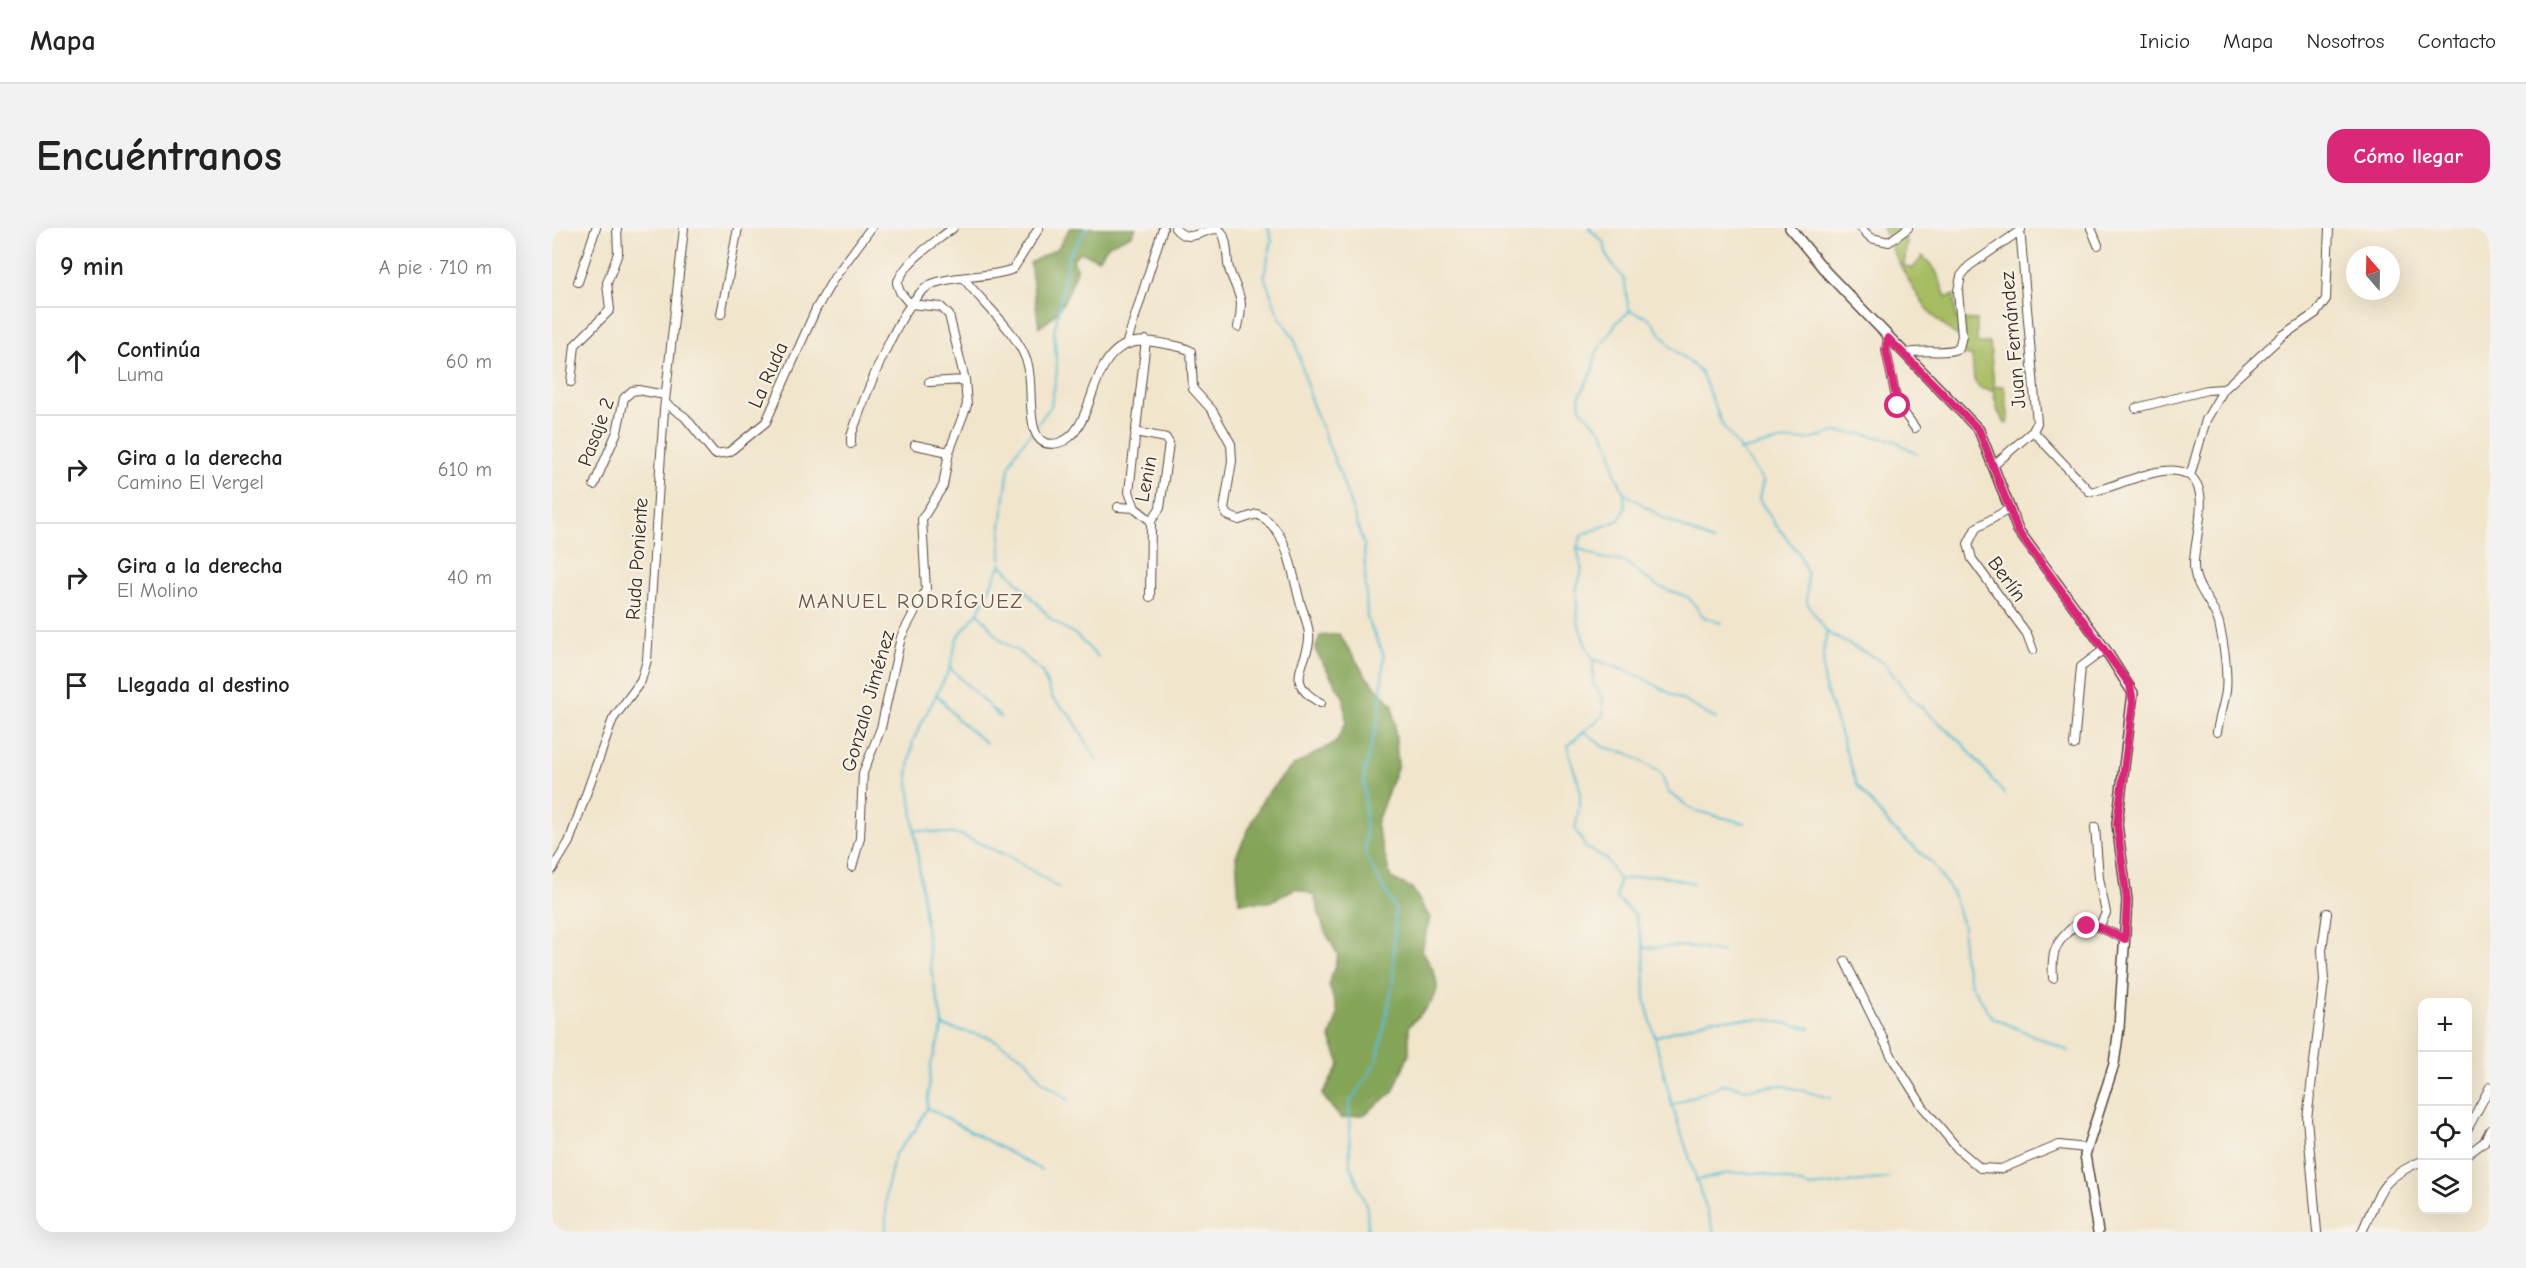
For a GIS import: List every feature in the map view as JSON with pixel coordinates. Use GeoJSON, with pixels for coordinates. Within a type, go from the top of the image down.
{"type":"FeatureCollection","features":[{"type":"Feature","properties":{"kind":"street"},"geometry":{"type":"LineString","coordinates":[[578,282],[596,228]]}},
{"type":"Feature","properties":{"kind":"street"},"geometry":{"type":"LineString","coordinates":[[571,382],[575,345],[610,310],[607,283],[618,253],[617,228]]}},
{"type":"Feature","properties":{"kind":"street","name":"Ruda Poniente"},"geometry":{"type":"LineString","coordinates":[[552,870],[568,842],[613,719],[640,681],[647,660],[665,399],[684,228]]}},
{"type":"Feature","properties":{"kind":"street"},"geometry":{"type":"LineString","coordinates":[[722,314],[738,228]]}},
{"type":"Feature","properties":{"kind":"street","name":"La Ruda"},"geometry":{"type":"LineString","coordinates":[[665,399],[685,417],[714,454],[729,452],[747,439],[766,422],[816,309],[834,278],[870,228]]}},
{"type":"Feature","properties":{"kind":"street"},"geometry":{"type":"LineString","coordinates":[[910,304],[900,292],[897,283],[901,273],[909,263],[953,228]]}},
{"type":"Feature","properties":{"kind":"street"},"geometry":{"type":"LineString","coordinates":[[851,444],[851,436],[869,385],[910,304],[922,289],[934,283],[1013,269],[1039,228]]}},
{"type":"Feature","properties":{"kind":"street"},"geometry":{"type":"LineString","coordinates":[[964,279],[1021,349],[1028,363],[1032,384],[1032,428],[1039,440],[1046,444],[1065,441],[1077,430],[1101,369],[1127,342],[1163,228]]}},
{"type":"Feature","properties":{"kind":"street"},"geometry":{"type":"LineString","coordinates":[[1175,228],[1179,233],[1187,235],[1210,228],[1218,229],[1223,234],[1229,268],[1241,301],[1238,327]]}},
{"type":"Feature","properties":{"kind":"street"},"geometry":{"type":"LineString","coordinates":[[1790,228],[1827,273],[1888,338],[1974,424],[1994,465],[2018,531],[2105,649],[2133,693],[2117,824],[2127,900],[2114,1064],[2086,1148],[2085,1162],[2098,1232]]}},
{"type":"Feature","properties":{"kind":"street"},"geometry":{"type":"LineString","coordinates":[[1861,228],[1871,238],[1889,242],[1908,228]]}},
{"type":"Feature","properties":{"kind":"street"},"geometry":{"type":"LineString","coordinates":[[2091,228],[2098,245]]}},
{"type":"Feature","properties":{"kind":"street"},"geometry":{"type":"LineString","coordinates":[[2190,476],[2206,420],[2224,389],[2282,336],[2316,313],[2326,299],[2329,228]]}},
{"type":"Feature","properties":{"kind":"street"},"geometry":{"type":"LineString","coordinates":[[1905,354],[1921,349],[1953,351],[1959,348],[1962,336],[1959,291],[1961,276],[1970,266],[2021,229]]}},
{"type":"Feature","properties":{"kind":"street","name":"Juan Fernández"},"geometry":{"type":"LineString","coordinates":[[1994,465],[2033,431],[2037,423],[2021,229]]}},
{"type":"Feature","properties":{"kind":"street","name":"Gonzalo Jiménez"},"geometry":{"type":"LineString","coordinates":[[852,867],[860,838],[863,773],[881,728],[901,637],[926,590],[922,519],[943,486],[949,452],[967,405],[965,380],[952,322],[946,310],[910,304]]}},
{"type":"Feature","properties":{"kind":"street"},"geometry":{"type":"LineString","coordinates":[[1888,338],[1886,350],[1898,406],[1915,428]]}},
{"type":"Feature","properties":{"kind":"street"},"geometry":{"type":"LineString","coordinates":[[1127,342],[1146,340],[1191,351],[1193,389],[1212,410],[1231,444],[1232,461],[1224,509],[1231,518],[1239,520],[1257,514],[1264,517],[1286,547],[1309,633],[1301,664],[1300,679],[1309,697],[1321,703]]}},
{"type":"Feature","properties":{"kind":"street"},"geometry":{"type":"LineString","coordinates":[[1134,508],[1130,492],[1146,340]]}},
{"type":"Feature","properties":{"kind":"street"},"geometry":{"type":"LineString","coordinates":[[930,382],[965,380]]}},
{"type":"Feature","properties":{"kind":"street"},"geometry":{"type":"LineString","coordinates":[[2136,408],[2207,390],[2224,389]]}},
{"type":"Feature","properties":{"kind":"street","name":"Pasaje 2"},"geometry":{"type":"LineString","coordinates":[[594,486],[616,432],[624,398],[632,391],[665,399]]}},
{"type":"Feature","properties":{"kind":"street"},"geometry":{"type":"LineString","coordinates":[[2033,431],[2090,492],[2168,470],[2190,476],[2199,485],[2201,501],[2194,554],[2194,573],[2202,594],[2218,623],[2226,668],[2225,694],[2217,732]]}},
{"type":"Feature","properties":{"kind":"street","name":"Lenin"},"geometry":{"type":"LineString","coordinates":[[1135,432],[1166,438],[1169,443],[1160,508],[1151,521]]}},
{"type":"Feature","properties":{"kind":"street"},"geometry":{"type":"LineString","coordinates":[[915,445],[949,452]]}},
{"type":"Feature","properties":{"kind":"street"},"geometry":{"type":"LineString","coordinates":[[1118,507],[1134,508],[1151,521],[1150,597]]}},
{"type":"Feature","properties":{"kind":"street","name":"Berlín"},"geometry":{"type":"LineString","coordinates":[[2009,509],[1976,528],[1968,544],[1972,559],[2027,634],[2033,650]]}},
{"type":"Feature","properties":{"kind":"street"},"geometry":{"type":"LineString","coordinates":[[2074,745],[2081,667],[2105,649]]}},
{"type":"Feature","properties":{"kind":"street"},"geometry":{"type":"LineString","coordinates":[[2095,827],[2099,878],[2106,913],[2099,927]]}},
{"type":"Feature","properties":{"kind":"street"},"geometry":{"type":"LineString","coordinates":[[2317,1232],[2307,1119],[2324,981],[2322,950],[2327,913]]}},
{"type":"Feature","properties":{"kind":"street"},"geometry":{"type":"LineString","coordinates":[[2053,978],[2052,962],[2057,941],[2075,925],[2099,927],[2125,939]]}},
{"type":"Feature","properties":{"kind":"street"},"geometry":{"type":"LineString","coordinates":[[1845,961],[1893,1059],[1923,1107],[1958,1149],[1980,1168],[2001,1169],[2059,1145],[2086,1148]]}},
{"type":"Feature","properties":{"kind":"street"},"geometry":{"type":"LineString","coordinates":[[2472,1121],[2490,1087]]}},
{"type":"Feature","properties":{"kind":"street"},"geometry":{"type":"LineString","coordinates":[[2472,1151],[2484,1142],[2490,1130]]}},
{"type":"Feature","properties":{"kind":"street"},"geometry":{"type":"LineString","coordinates":[[2362,1232],[2385,1184],[2402,1170],[2418,1163]]}},
{"type":"Feature","properties":{"kind":"green space"},"geometry":{"type":"Polygon","coordinates":[[[1070,228],[1136,228],[1132,235],[1109,245],[1098,259],[1080,252],[1073,259],[1077,270],[1067,294],[1053,316],[1039,327],[1030,263],[1058,248],[1070,228]]]}},
{"type":"Feature","properties":{"kind":"green space"},"geometry":{"type":"Polygon","coordinates":[[[1882,228],[1898,228],[1907,241],[1904,266],[1913,268],[1923,256],[1936,271],[1946,297],[1954,295],[1956,319],[1977,320],[1977,343],[1990,343],[1994,387],[2004,386],[2009,421],[2006,424],[1998,412],[1993,391],[1979,388],[1974,380],[1972,356],[1961,355],[1962,338],[1948,330],[1924,305],[1905,274],[1882,228]]]}},
{"type":"Feature","properties":{"kind":"green space"},"geometry":{"type":"Polygon","coordinates":[[[1339,634],[1366,676],[1393,705],[1398,765],[1376,824],[1391,878],[1412,888],[1430,918],[1422,950],[1435,974],[1437,983],[1434,998],[1409,1026],[1409,1054],[1393,1092],[1365,1114],[1341,1119],[1322,1095],[1340,1064],[1330,1038],[1338,1014],[1329,985],[1338,955],[1324,930],[1314,895],[1296,888],[1270,902],[1239,902],[1236,856],[1264,797],[1291,767],[1336,742],[1346,722],[1344,698],[1315,650],[1320,636],[1339,634]]]}},
{"type":"Feature","properties":{"kind":"waterway"},"geometry":{"type":"LineString","coordinates":[[1037,425],[1051,406],[1057,370],[1054,333],[1069,255],[1087,228]]}},
{"type":"Feature","properties":{"kind":"waterway"},"geometry":{"type":"LineString","coordinates":[[1268,228],[1272,240],[1264,276],[1279,316],[1295,340],[1311,401],[1341,476],[1364,545],[1367,618],[1384,655],[1379,716],[1364,773],[1366,857],[1395,908],[1393,983],[1377,1061],[1349,1104],[1350,1164],[1367,1208],[1368,1232]]}},
{"type":"Feature","properties":{"kind":"waterway"},"geometry":{"type":"LineString","coordinates":[[1589,228],[1605,244],[1609,259],[1624,280],[1630,311],[1649,318],[1671,347],[1701,372],[1723,426],[1763,481],[1759,499],[1775,524],[1799,553],[1807,573],[1807,603],[1827,632],[1823,653],[1824,684],[1857,785],[1892,828],[1932,863],[1952,892],[1963,926],[1963,957],[1971,985],[1993,1018],[2069,1051]]}},
{"type":"Feature","properties":{"kind":"waterway"},"geometry":{"type":"LineString","coordinates":[[1630,311],[1618,321],[1596,353],[1593,370],[1579,397],[1580,408],[1602,431],[1611,449],[1615,473],[1624,493],[1625,509],[1619,520],[1582,535],[1577,548],[1582,571],[1576,590],[1578,622],[1593,659],[1593,683],[1603,698],[1603,716],[1568,745],[1580,793],[1575,829],[1586,848],[1605,858],[1619,880],[1616,898],[1635,915],[1644,948],[1645,999],[1672,1105],[1714,1232]]}},
{"type":"Feature","properties":{"kind":"waterway"},"geometry":{"type":"LineString","coordinates":[[886,1232],[886,1192],[895,1154],[915,1130],[927,1108],[931,1064],[943,1026],[931,969],[908,775],[913,740],[950,668],[957,638],[978,612],[1001,564],[1001,526],[1009,468],[1015,453],[1033,430]]}},
{"type":"Feature","properties":{"kind":"waterway"},"geometry":{"type":"LineString","coordinates":[[1739,451],[1779,441],[1813,439],[1836,432],[1864,434],[1894,440],[1917,454]]}},
{"type":"Feature","properties":{"kind":"waterway"},"geometry":{"type":"LineString","coordinates":[[1625,493],[1663,518],[1714,542]]}},
{"type":"Feature","properties":{"kind":"waterway"},"geometry":{"type":"LineString","coordinates":[[1578,548],[1601,558],[1625,562],[1657,586],[1688,597],[1704,617],[1721,623]]}},
{"type":"Feature","properties":{"kind":"waterway"},"geometry":{"type":"LineString","coordinates":[[1001,564],[1052,620],[1076,635],[1098,657]]}},
{"type":"Feature","properties":{"kind":"waterway"},"geometry":{"type":"LineString","coordinates":[[978,612],[1000,640],[1022,654],[1042,672],[1053,699],[1072,717],[1097,761]]}},
{"type":"Feature","properties":{"kind":"waterway"},"geometry":{"type":"LineString","coordinates":[[1828,633],[1883,662],[1912,699],[1964,745],[2005,795]]}},
{"type":"Feature","properties":{"kind":"waterway"},"geometry":{"type":"LineString","coordinates":[[1593,659],[1639,676],[1716,719]]}},
{"type":"Feature","properties":{"kind":"waterway"},"geometry":{"type":"LineString","coordinates":[[950,668],[1001,718]]}},
{"type":"Feature","properties":{"kind":"waterway"},"geometry":{"type":"LineString","coordinates":[[936,693],[958,720],[986,743]]}},
{"type":"Feature","properties":{"kind":"waterway"},"geometry":{"type":"LineString","coordinates":[[1584,731],[1603,747],[1627,753],[1661,773],[1668,792],[1693,810],[1744,823]]}},
{"type":"Feature","properties":{"kind":"waterway"},"geometry":{"type":"LineString","coordinates":[[917,830],[961,835],[1012,858],[1059,888]]}},
{"type":"Feature","properties":{"kind":"waterway"},"geometry":{"type":"LineString","coordinates":[[1620,880],[1656,875],[1694,883]]}},
{"type":"Feature","properties":{"kind":"waterway"},"geometry":{"type":"LineString","coordinates":[[1645,948],[1681,946],[1722,952]]}},
{"type":"Feature","properties":{"kind":"waterway"},"geometry":{"type":"LineString","coordinates":[[1655,1037],[1712,1019],[1762,1019],[1810,1028]]}},
{"type":"Feature","properties":{"kind":"waterway"},"geometry":{"type":"LineString","coordinates":[[943,1026],[991,1038],[1026,1059],[1041,1080],[1069,1100]]}},
{"type":"Feature","properties":{"kind":"waterway"},"geometry":{"type":"LineString","coordinates":[[1672,1105],[1724,1084],[1747,1089],[1781,1085],[1830,1098]]}},
{"type":"Feature","properties":{"kind":"waterway"},"geometry":{"type":"LineString","coordinates":[[928,1108],[1041,1170]]}},
{"type":"Feature","properties":{"kind":"waterway"},"geometry":{"type":"LineString","coordinates":[[1695,1181],[1730,1173],[1762,1173],[1811,1187],[1889,1178]]}},
{"type":"Feature","properties":{"kind":"district","name":"MANUEL RODRÍGUEZ"},"geometry":{"type":"Point","coordinates":[911,601]}},
{"type":"Feature","properties":{"kind":"route"},"geometry":{"type":"LineString","coordinates":[[1898,406],[1886,350],[1888,338],[1979,430],[2018,531],[2105,649],[2133,693],[2117,824],[2127,900],[2125,939],[2099,927],[2087,926]]}}]}
